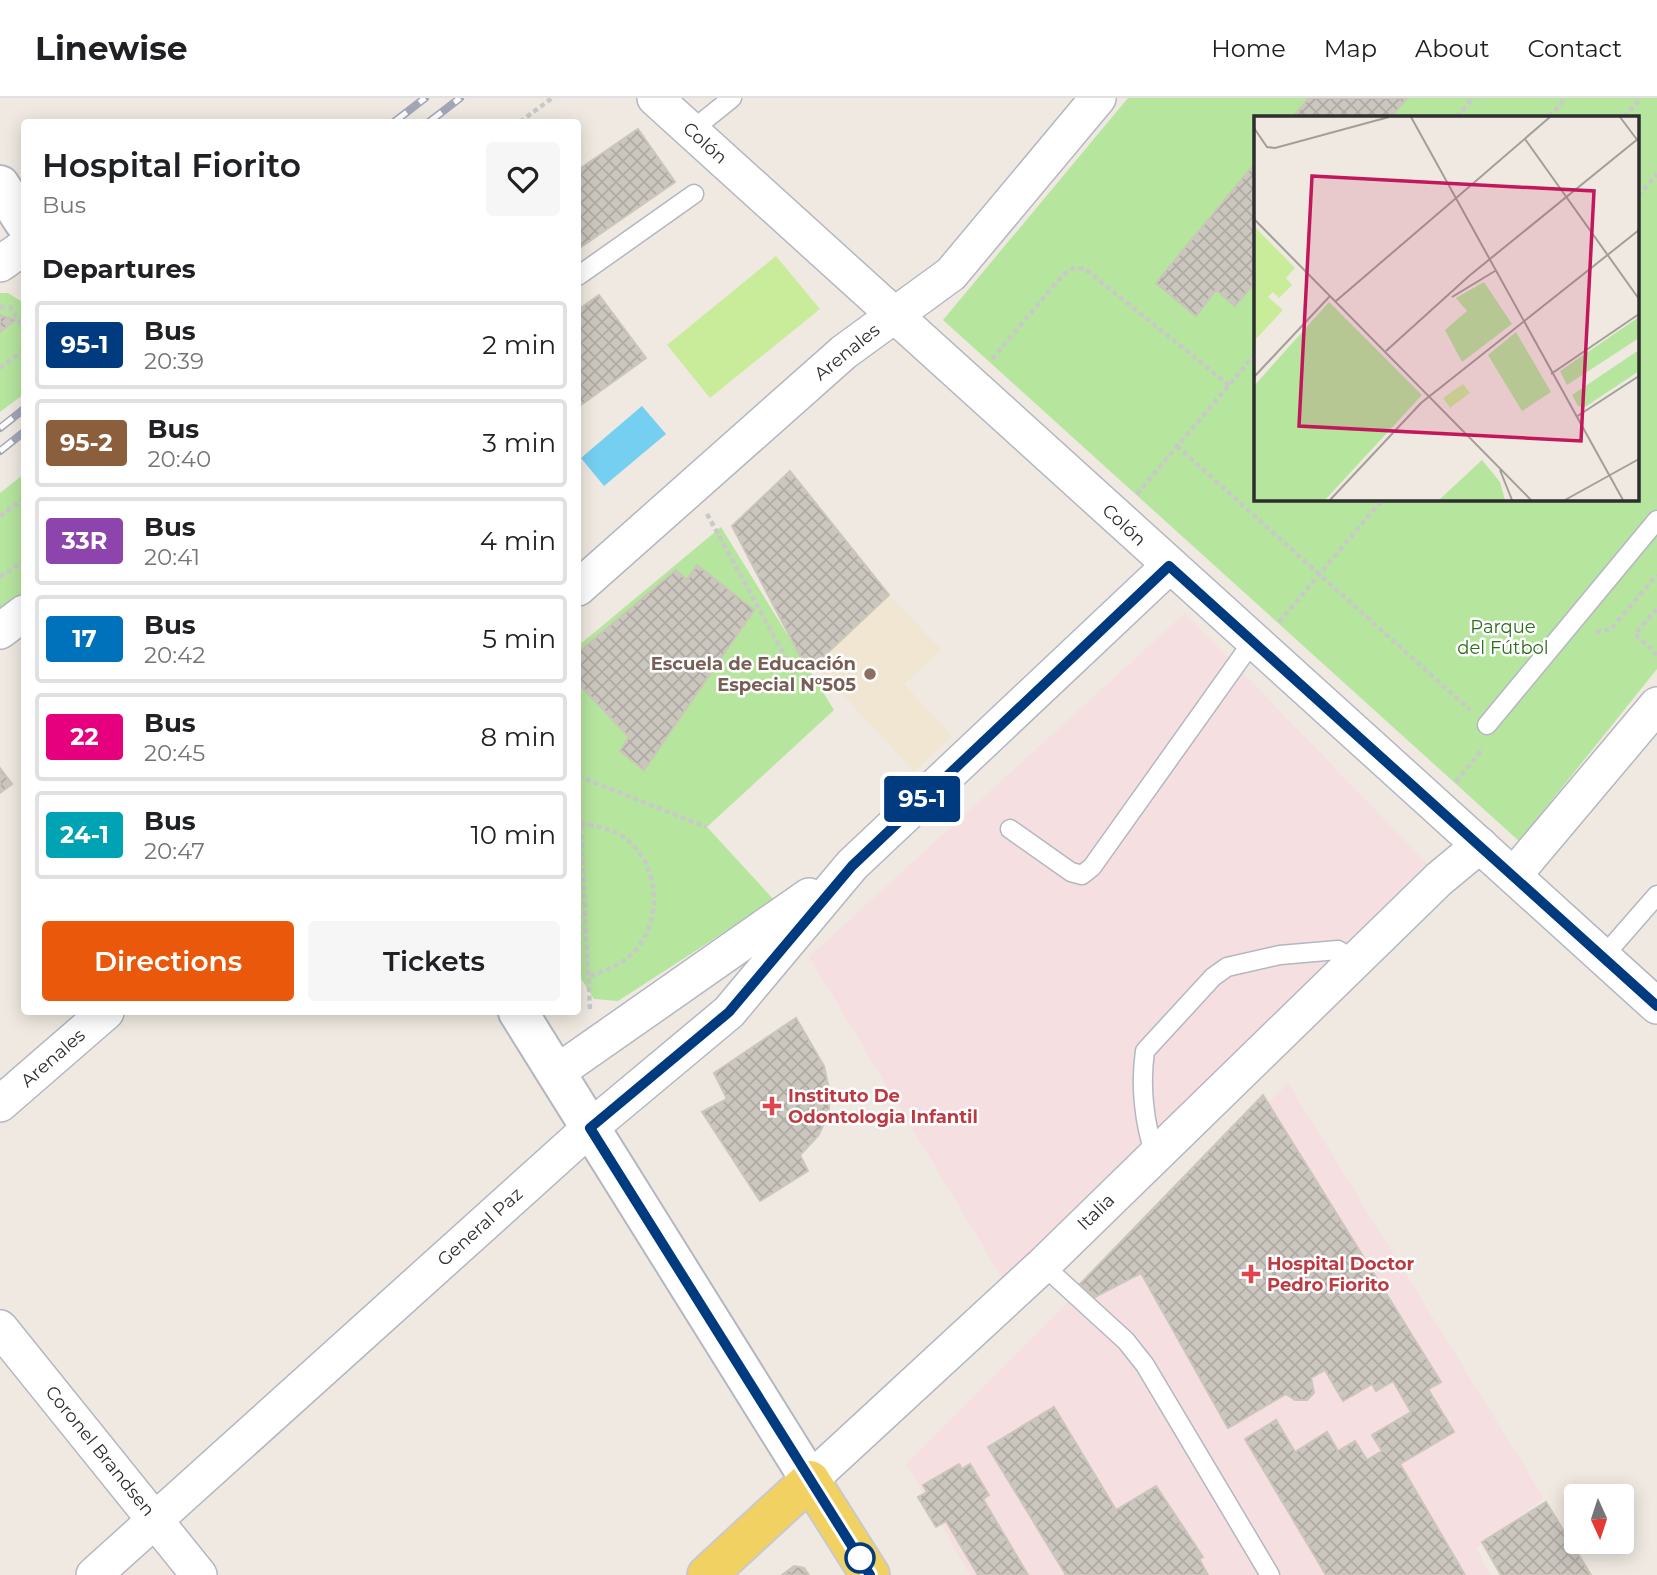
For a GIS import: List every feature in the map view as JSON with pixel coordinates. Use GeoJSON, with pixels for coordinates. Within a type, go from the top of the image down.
{"type":"FeatureCollection","features":[{"type":"Feature","properties":{"kind":"main road"},"geometry":{"type":"LineString","coordinates":[[0,185],[21,217]]}},
{"type":"Feature","properties":{"kind":"main road"},"geometry":{"type":"LineString","coordinates":[[520,1015],[870,1575]]}},
{"type":"Feature","properties":{"kind":"main road","name":"Italia"},"geometry":{"type":"LineString","coordinates":[[708,1575],[762,1521],[810,1480]]}},
{"type":"Feature","properties":{"kind":"street","name":"Colón"},"geometry":{"type":"LineString","coordinates":[[655,98],[1169,566],[1264,635],[1480,845],[1657,1006]]}},
{"type":"Feature","properties":{"kind":"street","name":"Arenales"},"geometry":{"type":"LineString","coordinates":[[581,577],[692,487],[844,352],[951,274],[1098,98]]}},
{"type":"Feature","properties":{"kind":"street"},"geometry":{"type":"LineString","coordinates":[[0,264],[21,249]]}},
{"type":"Feature","properties":{"kind":"street","name":"General Paz"},"geometry":{"type":"LineString","coordinates":[[94,1575],[590,1128],[729,1012],[852,866],[1169,566]]}},
{"type":"Feature","properties":{"kind":"street"},"geometry":{"type":"LineString","coordinates":[[0,631],[21,615]]}},
{"type":"Feature","properties":{"kind":"street"},"geometry":{"type":"LineString","coordinates":[[1514,874],[1657,705]]}},
{"type":"Feature","properties":{"kind":"street","name":"Italia"},"geometry":{"type":"LineString","coordinates":[[810,1480],[1043,1265],[1439,879],[1480,845]]}},
{"type":"Feature","properties":{"kind":"street","name":"General Paz"},"geometry":{"type":"LineString","coordinates":[[556,1073],[852,866]]}},
{"type":"Feature","properties":{"kind":"street","name":"Arenales"},"geometry":{"type":"LineString","coordinates":[[0,1104],[103,1015]]}},
{"type":"Feature","properties":{"kind":"street","name":"Coronel Brandsen"},"geometry":{"type":"LineString","coordinates":[[0,1328],[199,1575]]}},
{"type":"Feature","properties":{"kind":"lane"},"geometry":{"type":"LineString","coordinates":[[691,131],[732,98]]}},
{"type":"Feature","properties":{"kind":"lane"},"geometry":{"type":"LineString","coordinates":[[581,274],[694,194]]}},
{"type":"Feature","properties":{"kind":"lane"},"geometry":{"type":"LineString","coordinates":[[1487,724],[1657,520]]}},
{"type":"Feature","properties":{"kind":"lane"},"geometry":{"type":"LineString","coordinates":[[1010,829],[1071,872],[1082,874],[1092,867],[1264,635]]}},
{"type":"Feature","properties":{"kind":"lane"},"geometry":{"type":"LineString","coordinates":[[1602,958],[1657,894]]}},
{"type":"Feature","properties":{"kind":"lane"},"geometry":{"type":"LineString","coordinates":[[1155,1155],[1146,1130],[1143,1066],[1146,1051],[1213,977],[1227,967],[1280,955],[1339,950],[1355,960]]}},
{"type":"Feature","properties":{"kind":"lane"},"geometry":{"type":"LineString","coordinates":[[1043,1265],[1126,1341],[1145,1365],[1270,1575]]}},
{"type":"Feature","properties":{"kind":"path"},"geometry":{"type":"LineString","coordinates":[[524,119],[552,98]]}},
{"type":"Feature","properties":{"kind":"path"},"geometry":{"type":"LineString","coordinates":[[1458,116],[1474,98]]}},
{"type":"Feature","properties":{"kind":"path"},"geometry":{"type":"LineString","coordinates":[[1550,116],[1566,98]]}},
{"type":"Feature","properties":{"kind":"path"},"geometry":{"type":"LineString","coordinates":[[1625,116],[1640,98]]}},
{"type":"Feature","properties":{"kind":"path"},"geometry":{"type":"LineString","coordinates":[[1640,195],[1657,174]]}},
{"type":"Feature","properties":{"kind":"path"},"geometry":{"type":"LineString","coordinates":[[992,359],[1063,275],[1073,268],[1085,269],[1229,385]]}},
{"type":"Feature","properties":{"kind":"path"},"geometry":{"type":"LineString","coordinates":[[0,307],[10,307],[21,324]]}},
{"type":"Feature","properties":{"kind":"path"},"geometry":{"type":"LineString","coordinates":[[0,368],[21,352]]}},
{"type":"Feature","properties":{"kind":"path"},"geometry":{"type":"LineString","coordinates":[[1132,499],[1254,355]]}},
{"type":"Feature","properties":{"kind":"path"},"geometry":{"type":"LineString","coordinates":[[1177,446],[1487,724]]}},
{"type":"Feature","properties":{"kind":"path"},"geometry":{"type":"LineString","coordinates":[[692,487],[786,657]]}},
{"type":"Feature","properties":{"kind":"path"},"geometry":{"type":"LineString","coordinates":[[0,516],[21,500]]}},
{"type":"Feature","properties":{"kind":"path"},"geometry":{"type":"LineString","coordinates":[[1264,635],[1382,500]]}},
{"type":"Feature","properties":{"kind":"path"},"geometry":{"type":"LineString","coordinates":[[0,577],[21,563]]}},
{"type":"Feature","properties":{"kind":"path"},"geometry":{"type":"LineString","coordinates":[[1657,608],[1635,634],[1657,655]]}},
{"type":"Feature","properties":{"kind":"path"},"geometry":{"type":"LineString","coordinates":[[581,777],[706,827]]}},
{"type":"Feature","properties":{"kind":"path"},"geometry":{"type":"LineString","coordinates":[[581,823],[604,827],[626,839],[643,858],[653,881],[655,906],[649,930],[635,951],[615,967],[587,977]]}},
{"type":"Feature","properties":{"kind":"path"},"geometry":{"type":"LineString","coordinates":[[581,845],[593,1049]]}},
{"type":"Feature","properties":{"kind":"shaded area","name":"Escuela de Educación Especial N°505"},"geometry":{"type":"Polygon","coordinates":[[[889,595],[941,650],[904,684],[952,736],[914,771],[815,664],[889,595]]]}},
{"type":"Feature","properties":{"kind":"shaded area"},"geometry":{"type":"Polygon","coordinates":[[[1185,613],[1439,876],[1011,1293],[809,957],[1185,613]]]}},
{"type":"Feature","properties":{"kind":"shaded area","name":"Hospital Doctor Pedro Fiorito"},"geometry":{"type":"Polygon","coordinates":[[[1288,1083],[1544,1498],[1476,1548],[1490,1575],[970,1575],[906,1464],[1288,1083]]]}},
{"type":"Feature","properties":{"kind":"green space","name":"Parque del Fútbol"},"geometry":{"type":"Polygon","coordinates":[[[1128,98],[1657,98],[1657,669],[1519,841],[943,320],[1128,98]]]}},
{"type":"Feature","properties":{"kind":"green space"},"geometry":{"type":"Polygon","coordinates":[[[776,256],[820,309],[710,398],[667,345],[776,256]]]}},
{"type":"Feature","properties":{"kind":"green space"},"geometry":{"type":"Polygon","coordinates":[[[0,293],[8,293],[21,301],[21,396],[0,412],[0,293]]]}},
{"type":"Feature","properties":{"kind":"green space"},"geometry":{"type":"Polygon","coordinates":[[[21,476],[21,603],[0,620],[0,493],[21,476]]]}},
{"type":"Feature","properties":{"kind":"green space"},"geometry":{"type":"Polygon","coordinates":[[[721,527],[834,710],[707,827],[774,900],[618,1001],[594,999],[581,979],[581,644],[721,527]]]}},
{"type":"Feature","properties":{"kind":"water"},"geometry":{"type":"Polygon","coordinates":[[[642,406],[666,434],[604,486],[581,458],[642,406]]]}},
{"type":"Feature","properties":{"kind":"building"},"geometry":{"type":"Polygon","coordinates":[[[1309,98],[1407,98],[1392,116],[1294,116],[1309,98]]]}},
{"type":"Feature","properties":{"kind":"building"},"geometry":{"type":"Polygon","coordinates":[[[638,129],[675,182],[581,247],[581,168],[638,129]]]}},
{"type":"Feature","properties":{"kind":"building"},"geometry":{"type":"Polygon","coordinates":[[[1254,164],[1254,283],[1235,306],[1216,290],[1196,316],[1156,283],[1254,164]]]}},
{"type":"Feature","properties":{"kind":"building"},"geometry":{"type":"Polygon","coordinates":[[[599,295],[646,358],[581,405],[581,308],[599,295]]]}},
{"type":"Feature","properties":{"kind":"building"},"geometry":{"type":"Polygon","coordinates":[[[0,315],[15,320],[0,332],[0,315]]]}},
{"type":"Feature","properties":{"kind":"building"},"geometry":{"type":"Polygon","coordinates":[[[790,471],[889,595],[808,671],[732,526],[790,471]]]}},
{"type":"Feature","properties":{"kind":"building"},"geometry":{"type":"Polygon","coordinates":[[[697,565],[754,610],[644,770],[620,751],[629,737],[581,686],[581,650],[676,570],[687,580],[697,565]]]}},
{"type":"Feature","properties":{"kind":"building"},"geometry":{"type":"Polygon","coordinates":[[[0,768],[12,784],[0,793],[0,768]]]}},
{"type":"Feature","properties":{"kind":"building","name":"Instituto De Odontologia Infantil"},"geometry":{"type":"Polygon","coordinates":[[[796,1018],[824,1066],[829,1089],[829,1113],[818,1136],[800,1155],[808,1171],[760,1201],[702,1112],[727,1099],[714,1073],[796,1018]]]}},
{"type":"Feature","properties":{"kind":"building"},"geometry":{"type":"Polygon","coordinates":[[[1263,1095],[1441,1382],[1428,1389],[1454,1432],[1400,1464],[1465,1575],[1326,1575],[1245,1439],[1276,1420],[1295,1452],[1327,1432],[1338,1451],[1355,1441],[1367,1460],[1382,1451],[1372,1435],[1411,1412],[1393,1381],[1376,1391],[1372,1384],[1343,1401],[1325,1370],[1311,1378],[1314,1393],[1307,1400],[1295,1400],[1286,1394],[1228,1428],[1141,1273],[1095,1297],[1080,1284],[1263,1095]]]}},
{"type":"Feature","properties":{"kind":"building"},"geometry":{"type":"Polygon","coordinates":[[[1054,1407],[1116,1510],[1156,1486],[1203,1557],[1199,1559],[1208,1575],[1066,1575],[988,1447],[1054,1407]]]}},
{"type":"Feature","properties":{"kind":"building"},"geometry":{"type":"Polygon","coordinates":[[[959,1464],[962,1469],[970,1464],[989,1495],[983,1499],[1028,1575],[978,1575],[946,1521],[936,1527],[918,1497],[927,1492],[923,1485],[959,1464]]]}},
{"type":"Feature","properties":{"kind":"building"},"geometry":{"type":"Polygon","coordinates":[[[1546,1502],[1564,1531],[1564,1554],[1578,1554],[1591,1575],[1501,1575],[1482,1542],[1546,1502]]]}},
{"type":"Feature","properties":{"kind":"building"},"geometry":{"type":"Polygon","coordinates":[[[794,1566],[804,1568],[809,1575],[782,1575],[794,1566]]]}},
{"type":"Feature","properties":{"kind":"railway"},"geometry":{"type":"LineString","coordinates":[[398,119],[425,98]]}},
{"type":"Feature","properties":{"kind":"railway"},"geometry":{"type":"LineString","coordinates":[[433,119],[460,98]]}},
{"type":"Feature","properties":{"kind":"railway"},"geometry":{"type":"LineString","coordinates":[[0,428],[21,411]]}},
{"type":"Feature","properties":{"kind":"railway"},"geometry":{"type":"LineString","coordinates":[[0,451],[21,434]]}},
{"type":"Feature","properties":{"kind":"bus line","name":"95-1"},"geometry":{"type":"LineString","coordinates":[[870,1575],[590,1128],[729,1012],[852,866],[1169,566],[1358,738],[1514,874],[1657,1006]]}},
{"type":"Feature","properties":{"kind":"place","name":"Escuela de Educación Especial N°505"},"geometry":{"type":"Point","coordinates":[870,674]}},
{"type":"Feature","properties":{"kind":"place","name":"Instituto De Odontologia Infantil"},"geometry":{"type":"Point","coordinates":[772,1106]}},
{"type":"Feature","properties":{"kind":"place","name":"Hospital Doctor Pedro Fiorito"},"geometry":{"type":"Point","coordinates":[1251,1274]}}]}
